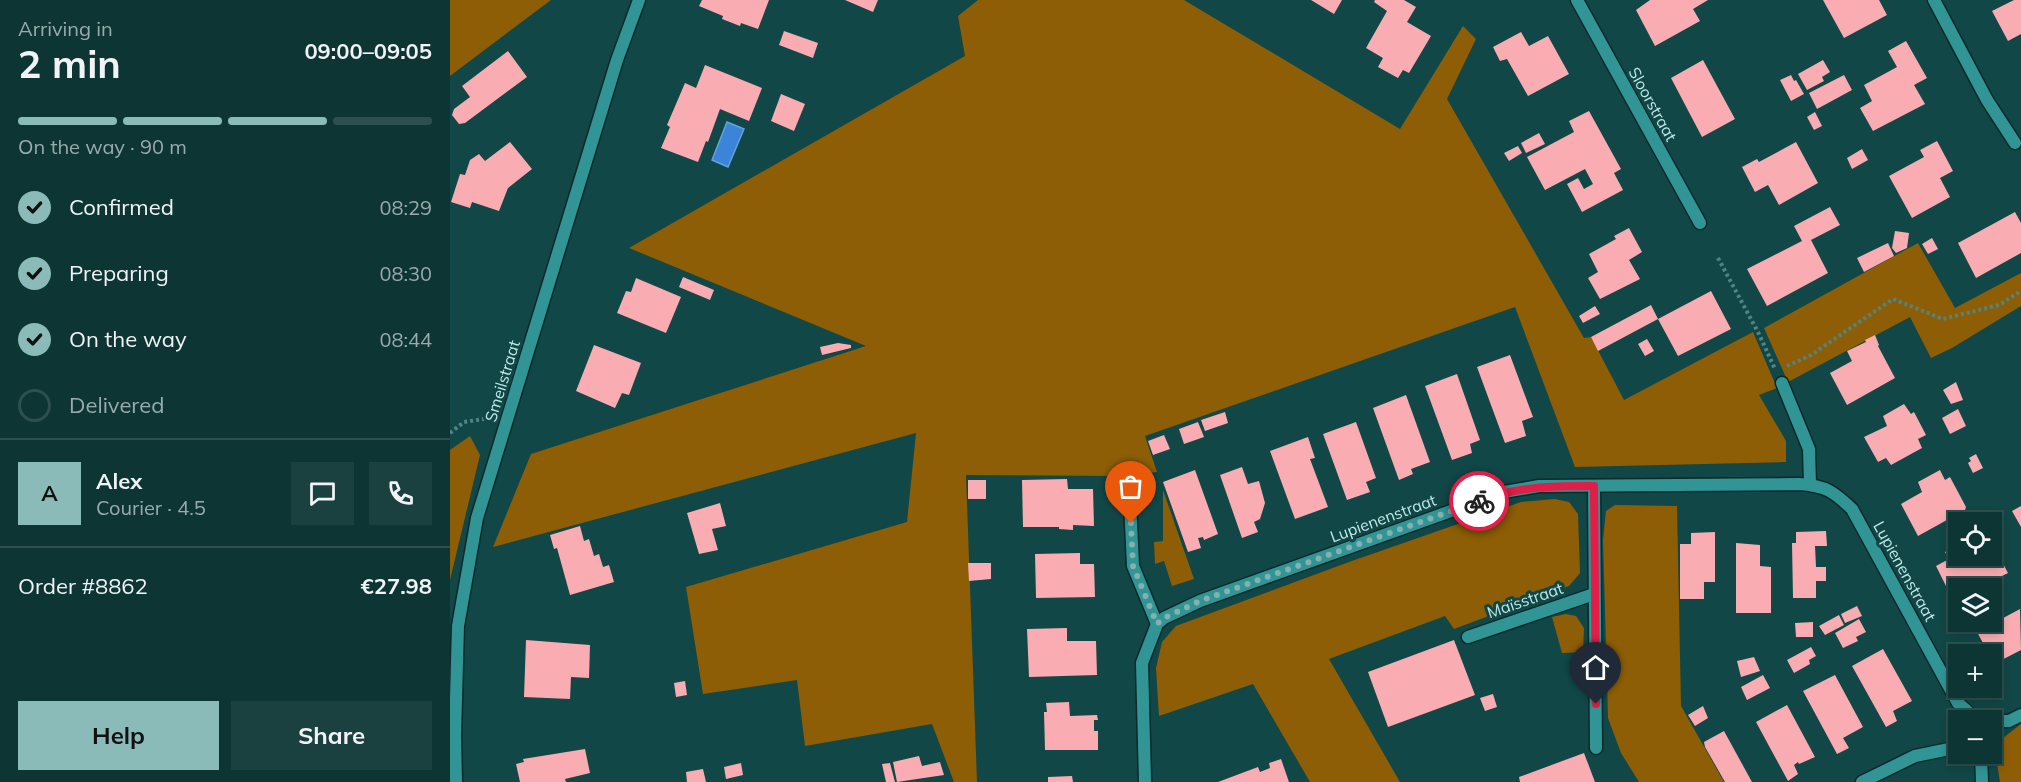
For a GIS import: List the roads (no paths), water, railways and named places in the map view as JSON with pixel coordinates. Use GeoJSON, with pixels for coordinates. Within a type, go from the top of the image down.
{"type":"FeatureCollection","features":[{"type":"Feature","properties":{"kind":"street","name":"Smeilstraat"},"geometry":{"type":"LineString","coordinates":[[456,782],[458,626],[477,518],[613,72],[639,0]]}},
{"type":"Feature","properties":{"kind":"street","name":"Sloorstraat"},"geometry":{"type":"LineString","coordinates":[[1577,0],[1700,223]]}},
{"type":"Feature","properties":{"kind":"street"},"geometry":{"type":"LineString","coordinates":[[1935,0],[1987,100],[2015,143]]}},
{"type":"Feature","properties":{"kind":"street"},"geometry":{"type":"LineString","coordinates":[[1782,383],[1809,449],[1810,484]]}},
{"type":"Feature","properties":{"kind":"street"},"geometry":{"type":"LineString","coordinates":[[1129,480],[1133,566],[1157,624],[1142,663],[1145,782]]}},
{"type":"Feature","properties":{"kind":"street","name":"Lupienenstraat"},"geometry":{"type":"LineString","coordinates":[[1157,624],[1164,618],[1200,601],[1504,492],[1539,486],[1810,484],[1834,492],[1852,509],[1958,703],[1966,710]]}},
{"type":"Feature","properties":{"kind":"street"},"geometry":{"type":"LineString","coordinates":[[1594,486],[1596,748]]}},
{"type":"Feature","properties":{"kind":"street","name":"Maïsstraat"},"geometry":{"type":"LineString","coordinates":[[1468,637],[1594,594]]}},
{"type":"Feature","properties":{"kind":"street"},"geometry":{"type":"LineString","coordinates":[[2002,721],[2009,721],[2021,715]]}},
{"type":"Feature","properties":{"kind":"street"},"geometry":{"type":"LineString","coordinates":[[1862,782],[1915,756],[1948,749]]}},
{"type":"Feature","properties":{"kind":"street"},"geometry":{"type":"LineString","coordinates":[[1981,764],[1982,782]]}},
{"type":"Feature","properties":{"kind":"water"},"geometry":{"type":"Polygon","coordinates":[[[727,122],[744,129],[728,167],[712,160],[727,122]]]}}]}
